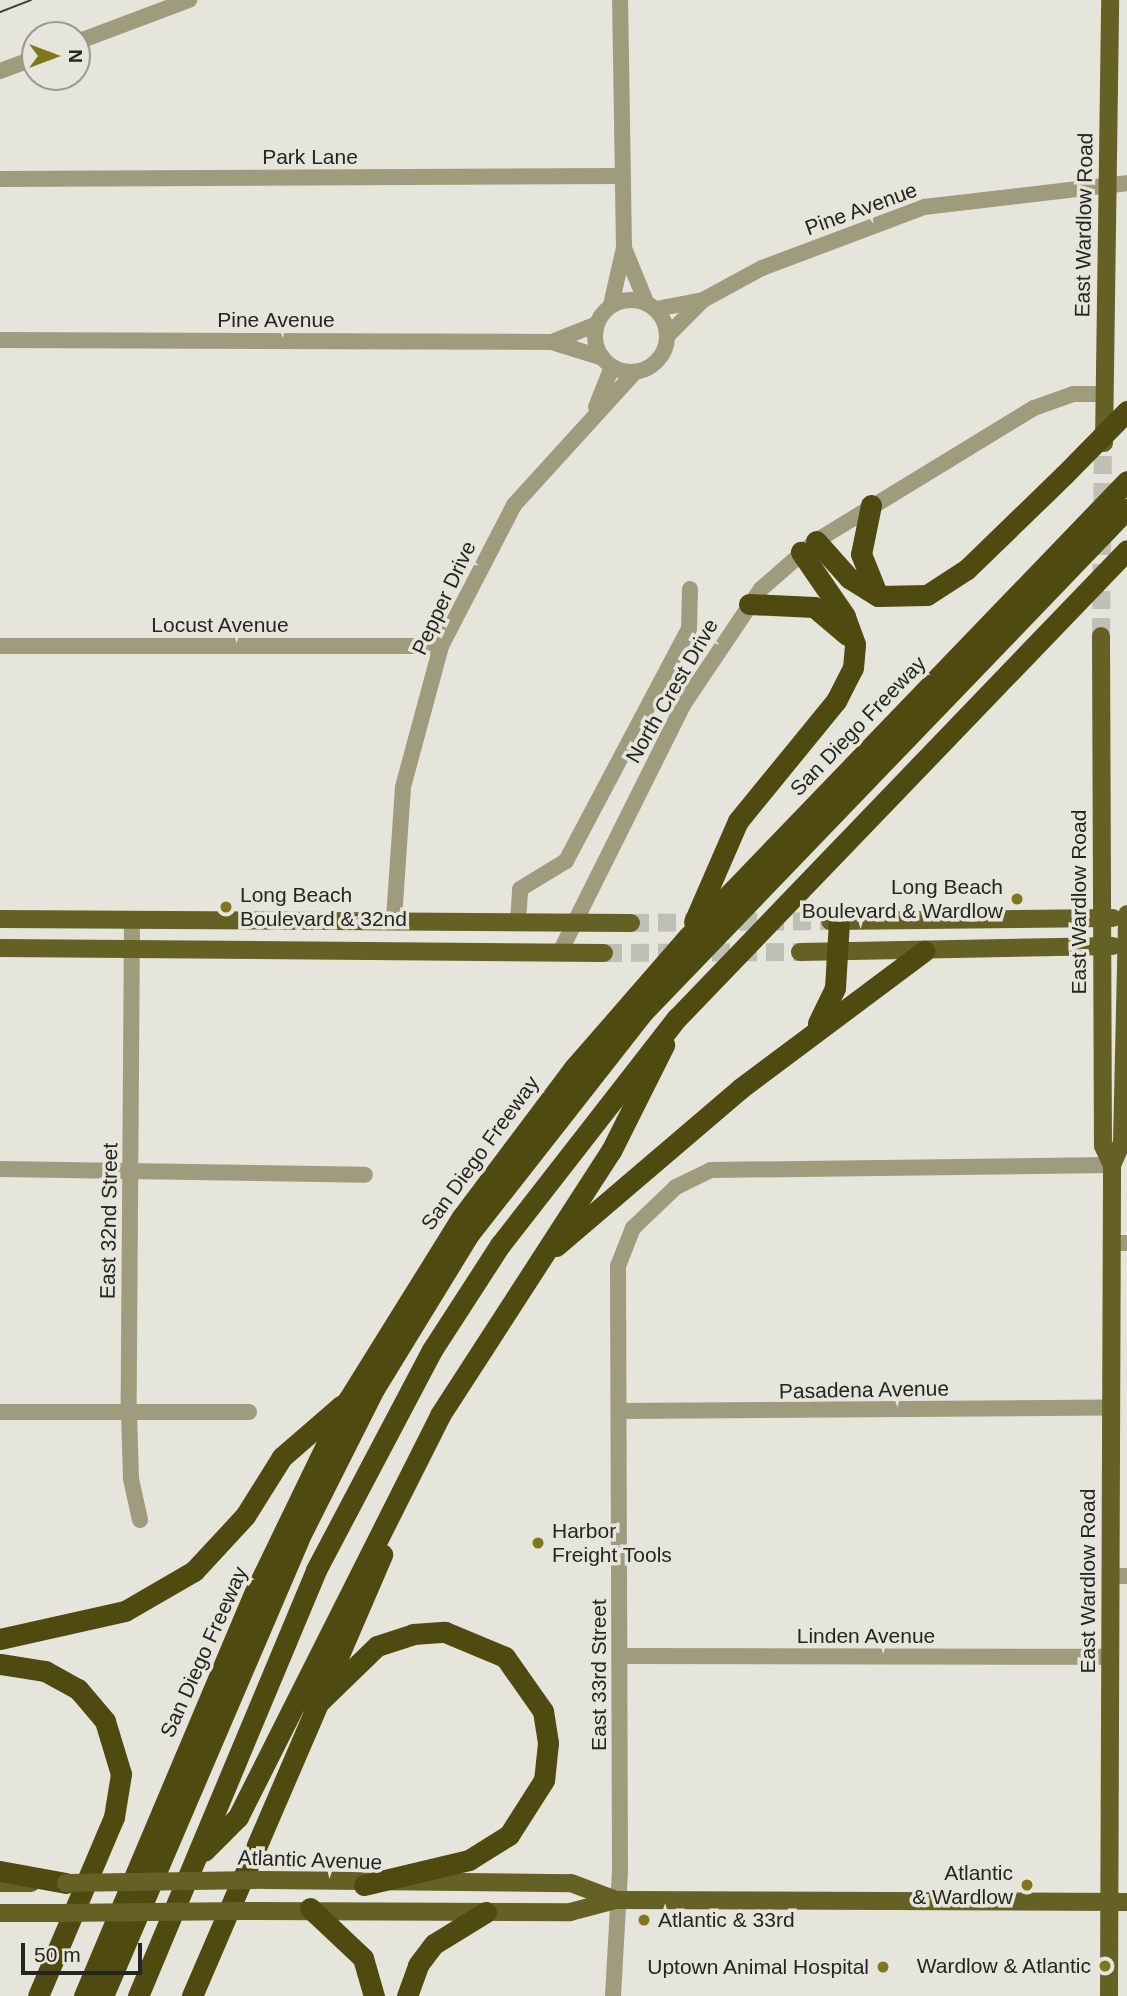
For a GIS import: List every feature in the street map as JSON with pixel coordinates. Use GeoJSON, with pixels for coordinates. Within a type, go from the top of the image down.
{"type":"FeatureCollection","features":[{"type":"Feature","properties":{"kind":"highway"},"geometry":{"type":"LineString","coordinates":[[809,547],[849,578],[878,596],[903,599],[949,584],[1127,411]]}},
{"type":"Feature","properties":{"kind":"highway","name":"San Diego Freeway"},"geometry":{"type":"LineString","coordinates":[[84,1996],[256,1591],[348,1400],[501,1161],[688,937],[1127,481]]}},
{"type":"Feature","properties":{"kind":"highway"},"geometry":{"type":"LineString","coordinates":[[871,505],[861,554],[878,596]]}},
{"type":"Feature","properties":{"kind":"highway"},"geometry":{"type":"LineString","coordinates":[[103,1996],[298,1539],[374,1389],[469,1234],[644,1011],[1127,509]]}},
{"type":"Feature","properties":{"kind":"highway"},"geometry":{"type":"LineString","coordinates":[[196,1859],[238,1816],[405,1482],[538,1260],[611,1151],[678,1017],[693,971],[1127,522]]}},
{"type":"Feature","properties":{"kind":"highway"},"geometry":{"type":"LineString","coordinates":[[688,937],[738,821],[836,701],[853,668],[855,644],[809,547]]}},
{"type":"Feature","properties":{"kind":"highway"},"geometry":{"type":"LineString","coordinates":[[138,1996],[316,1570],[432,1350],[546,1179],[678,1017],[1127,550]]}},
{"type":"Feature","properties":{"kind":"highway"},"geometry":{"type":"LineString","coordinates":[[749,604],[814,607],[855,644]]}},
{"type":"Feature","properties":{"kind":"highway"},"geometry":{"type":"LineString","coordinates":[[811,1035],[833,996],[839,952],[835,921]]}},
{"type":"Feature","properties":{"kind":"highway"},"geometry":{"type":"LineString","coordinates":[[538,1260],[811,1035],[924,951]]}},
{"type":"Feature","properties":{"kind":"highway"},"geometry":{"type":"LineString","coordinates":[[0,1639],[125,1611],[194,1571],[245,1516],[282,1457],[348,1400]]}},
{"type":"Feature","properties":{"kind":"highway"},"geometry":{"type":"LineString","coordinates":[[192,1996],[313,1708],[381,1559],[405,1482]]}},
{"type":"Feature","properties":{"kind":"highway"},"geometry":{"type":"LineString","coordinates":[[313,1708],[370,1650],[414,1634],[445,1633],[505,1657],[543,1711],[544,1780],[509,1835],[469,1860],[364,1885]]}},
{"type":"Feature","properties":{"kind":"highway"},"geometry":{"type":"LineString","coordinates":[[0,1664],[45,1671],[78,1689],[105,1721],[121,1774],[114,1816],[38,1996]]}},
{"type":"Feature","properties":{"kind":"highway"},"geometry":{"type":"LineString","coordinates":[[113,1996],[206,1775],[242,1745]]}},
{"type":"Feature","properties":{"kind":"highway"},"geometry":{"type":"LineString","coordinates":[[0,1871],[66,1883]]}},
{"type":"Feature","properties":{"kind":"highway"},"geometry":{"type":"LineString","coordinates":[[310,1908],[363,1958],[374,1996]]}},
{"type":"Feature","properties":{"kind":"highway"},"geometry":{"type":"LineString","coordinates":[[407,1996],[418,1965],[434,1944],[486,1912]]}},
{"type":"Feature","properties":{"kind":"main road","name":"East Wardlow Road"},"geometry":{"type":"LineString","coordinates":[[1103,450],[1110,0]]}},
{"type":"Feature","properties":{"kind":"main road","name":"East Wardlow Road"},"geometry":{"type":"LineString","coordinates":[[1101,636],[1103,1146],[1112,1165],[1119,1243],[1110,1408],[1119,1576],[1111,1657],[1118,1902],[1109,1996]]}},
{"type":"Feature","properties":{"kind":"main road","name":"East Wardlow Road"},"geometry":{"type":"LineString","coordinates":[[1112,1165],[1122,1143],[1127,916]]}},
{"type":"Feature","properties":{"kind":"main road"},"geometry":{"type":"LineString","coordinates":[[835,921],[1127,916]]}},
{"type":"Feature","properties":{"kind":"main road"},"geometry":{"type":"LineString","coordinates":[[0,919],[394,919],[631,923]]}},
{"type":"Feature","properties":{"kind":"main road"},"geometry":{"type":"LineString","coordinates":[[800,952],[1127,946]]}},
{"type":"Feature","properties":{"kind":"main road"},"geometry":{"type":"LineString","coordinates":[[0,948],[604,953]]}},
{"type":"Feature","properties":{"kind":"main road","name":"Atlantic Avenue"},"geometry":{"type":"LineString","coordinates":[[0,1883],[265,1880],[364,1885],[571,1883],[616,1900]]}},
{"type":"Feature","properties":{"kind":"main road","name":"Atlantic Avenue"},"geometry":{"type":"LineString","coordinates":[[0,1913],[310,1908],[570,1912],[616,1900],[1118,1902]]}},
{"type":"Feature","properties":{"kind":"street"},"geometry":{"type":"LineString","coordinates":[[91,37],[189,0]]}},
{"type":"Feature","properties":{"kind":"street"},"geometry":{"type":"LineString","coordinates":[[620,0],[624,248],[611,305],[597,324],[607,363],[635,372],[656,363],[667,335],[624,248]]}},
{"type":"Feature","properties":{"kind":"street"},"geometry":{"type":"LineString","coordinates":[[0,71],[21,63]]}},
{"type":"Feature","properties":{"kind":"street","name":"Park Lane"},"geometry":{"type":"LineString","coordinates":[[0,179],[621,176]]}},
{"type":"Feature","properties":{"kind":"street","name":"Pine Avenue"},"geometry":{"type":"LineString","coordinates":[[651,305],[703,300],[762,268],[924,207],[1127,183]]}},
{"type":"Feature","properties":{"kind":"street","name":"Pine Avenue"},"geometry":{"type":"LineString","coordinates":[[667,335],[680,330],[703,300]]}},
{"type":"Feature","properties":{"kind":"street"},"geometry":{"type":"LineString","coordinates":[[611,305],[651,305]]}},
{"type":"Feature","properties":{"kind":"street","name":"Pine Avenue"},"geometry":{"type":"LineString","coordinates":[[552,342],[597,324]]}},
{"type":"Feature","properties":{"kind":"street","name":"Pine Avenue"},"geometry":{"type":"LineString","coordinates":[[0,340],[552,342],[607,363]]}},
{"type":"Feature","properties":{"kind":"street","name":"Pepper Drive"},"geometry":{"type":"LineString","coordinates":[[595,410],[607,363]]}},
{"type":"Feature","properties":{"kind":"street","name":"Pepper Drive"},"geometry":{"type":"LineString","coordinates":[[394,919],[403,786],[441,646],[514,505],[595,410],[635,372]]}},
{"type":"Feature","properties":{"kind":"street","name":"North Crest Drive"},"geometry":{"type":"LineString","coordinates":[[560,952],[683,705],[749,604],[809,547],[871,505],[1053,399],[1104,394]]}},
{"type":"Feature","properties":{"kind":"street"},"geometry":{"type":"LineString","coordinates":[[518,921],[520,889],[566,860],[689,629],[690,589]]}},
{"type":"Feature","properties":{"kind":"street","name":"Locust Avenue"},"geometry":{"type":"LineString","coordinates":[[0,646],[441,646]]}},
{"type":"Feature","properties":{"kind":"street","name":"East 32nd Street"},"geometry":{"type":"LineString","coordinates":[[132,921],[129,1412],[131,1479],[140,1520]]}},
{"type":"Feature","properties":{"kind":"street","name":"East 33rd Street"},"geometry":{"type":"LineString","coordinates":[[613,1996],[621,1656],[618,1266],[633,1228],[693,1174],[1112,1165]]}},
{"type":"Feature","properties":{"kind":"street"},"geometry":{"type":"LineString","coordinates":[[0,1169],[365,1175]]}},
{"type":"Feature","properties":{"kind":"street","name":"Pasadena Avenue"},"geometry":{"type":"LineString","coordinates":[[619,1412],[1110,1408]]}},
{"type":"Feature","properties":{"kind":"street"},"geometry":{"type":"LineString","coordinates":[[0,1412],[249,1412]]}},
{"type":"Feature","properties":{"kind":"street","name":"Linden Avenue"},"geometry":{"type":"LineString","coordinates":[[621,1656],[1111,1657]]}},
{"type":"Feature","properties":{"kind":"tunnel"},"geometry":{"type":"LineString","coordinates":[[1101,636],[1103,450]]}},
{"type":"Feature","properties":{"kind":"tunnel"},"geometry":{"type":"LineString","coordinates":[[631,923],[830,921]]}},
{"type":"Feature","properties":{"kind":"tunnel"},"geometry":{"type":"LineString","coordinates":[[604,953],[800,952]]}},
{"type":"Feature","properties":{"kind":"tram line"},"geometry":{"type":"LineString","coordinates":[[0,12],[31,0]]}},
{"type":"Feature","properties":{"kind":"place","name":"Long Beach Boulevard & Wardlow"},"geometry":{"type":"Point","coordinates":[1017,899]}},
{"type":"Feature","properties":{"kind":"place","name":"Long Beach Boulevard & 32nd"},"geometry":{"type":"Point","coordinates":[226,907]}},
{"type":"Feature","properties":{"kind":"place","name":"Harbor Freight Tools"},"geometry":{"type":"Point","coordinates":[538,1543]}},
{"type":"Feature","properties":{"kind":"place","name":"Atlantic & Wardlow"},"geometry":{"type":"Point","coordinates":[1027,1885]}},
{"type":"Feature","properties":{"kind":"place","name":"Atlantic & 33rd"},"geometry":{"type":"Point","coordinates":[644,1920]}},
{"type":"Feature","properties":{"kind":"place","name":"Wardlow & Atlantic"},"geometry":{"type":"Point","coordinates":[1105,1966]}},
{"type":"Feature","properties":{"kind":"place","name":"Uptown Animal Hospital"},"geometry":{"type":"Point","coordinates":[883,1967]}}]}
